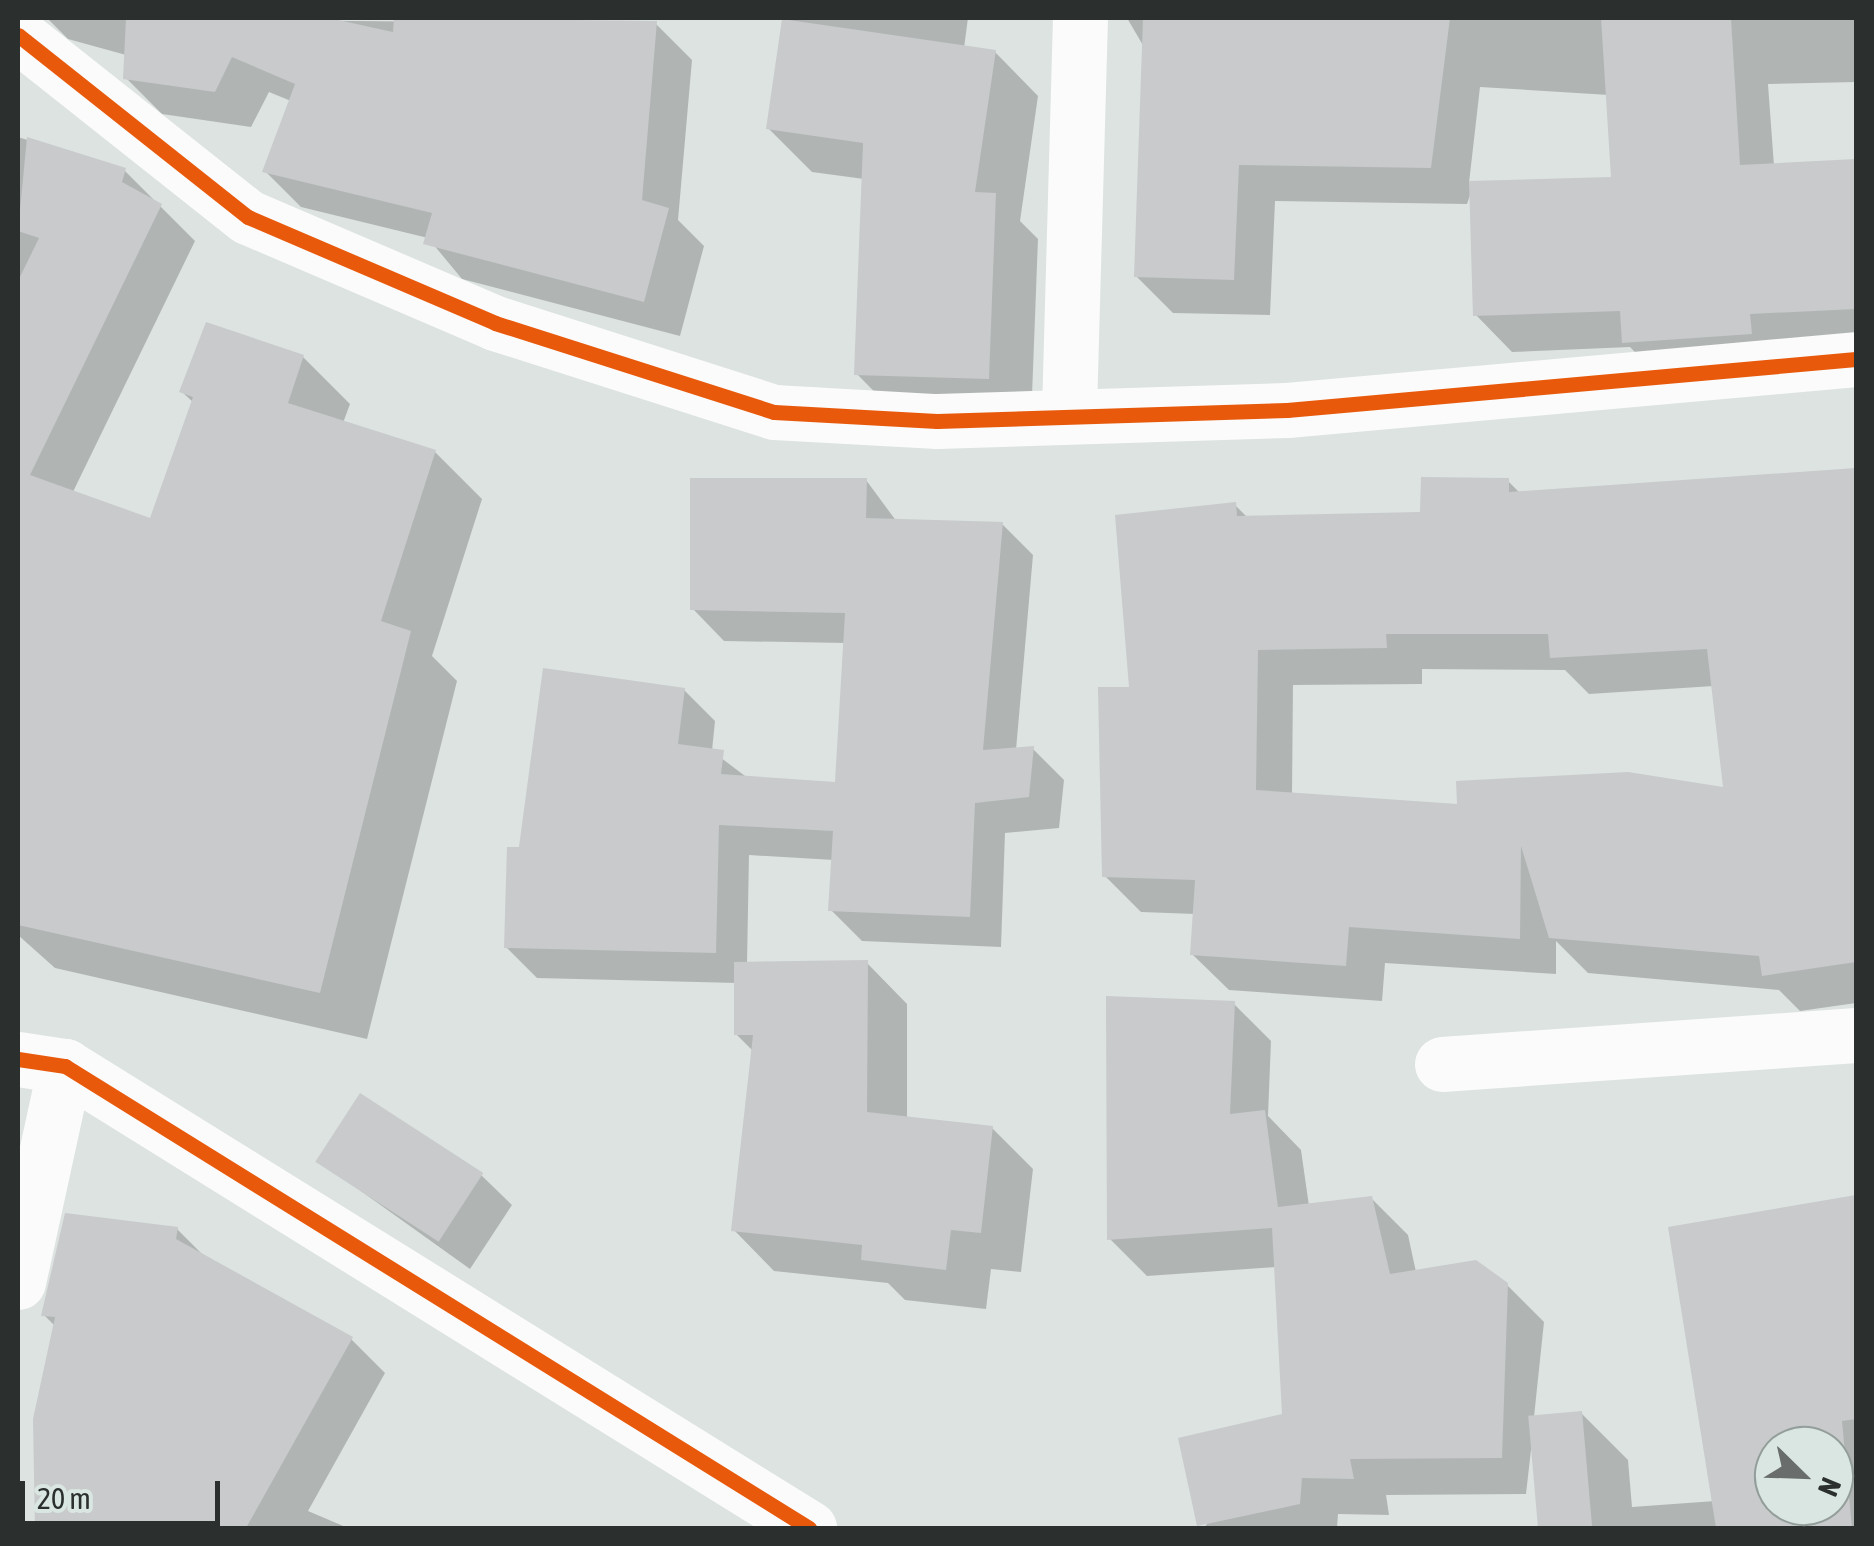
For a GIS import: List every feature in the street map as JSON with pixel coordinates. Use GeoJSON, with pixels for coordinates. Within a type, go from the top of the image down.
{"type":"FeatureCollection","features":[{"type":"Feature","properties":{"kind":"street"},"geometry":{"type":"LineString","coordinates":[[1070,411],[1080,18]]}},
{"type":"Feature","properties":{"kind":"street"},"geometry":{"type":"LineString","coordinates":[[18,36],[248,216],[495,323],[774,412],[937,421],[1070,411],[1307,408],[1856,359]]}},
{"type":"Feature","properties":{"kind":"street"},"geometry":{"type":"LineString","coordinates":[[1442,1064],[1856,1035]]}},
{"type":"Feature","properties":{"kind":"street"},"geometry":{"type":"LineString","coordinates":[[18,1282],[41,1062],[809,1528]]}},
{"type":"Feature","properties":{"kind":"building"},"geometry":{"type":"Polygon","coordinates":[[[126,18],[329,18],[393,32],[394,18],[657,21],[642,200],[669,208],[644,302],[423,244],[432,213],[262,172],[295,84],[232,57],[215,92],[123,79],[126,18]]]}},
{"type":"Feature","properties":{"kind":"building"},"geometry":{"type":"Polygon","coordinates":[[[1143,18],[1450,18],[1431,168],[1239,165],[1234,280],[1134,277],[1143,18]]]}},
{"type":"Feature","properties":{"kind":"building"},"geometry":{"type":"Polygon","coordinates":[[[1601,18],[1731,18],[1740,165],[1856,159],[1856,309],[1750,314],[1752,334],[1622,343],[1620,311],[1473,316],[1469,181],[1611,177],[1601,18]]]}},
{"type":"Feature","properties":{"kind":"building"},"geometry":{"type":"Polygon","coordinates":[[[782,19],[996,50],[975,192],[996,193],[989,379],[854,375],[863,143],[766,129],[782,19]]]}},
{"type":"Feature","properties":{"kind":"building"},"geometry":{"type":"Polygon","coordinates":[[[27,137],[126,168],[122,182],[162,204],[30,475],[150,518],[193,397],[179,392],[206,322],[304,355],[288,403],[436,450],[381,621],[411,631],[320,993],[18,925],[18,281],[39,238],[18,231],[27,137]]]}},
{"type":"Feature","properties":{"kind":"building"},"geometry":{"type":"Polygon","coordinates":[[[1856,468],[1856,962],[1762,976],[1759,956],[1549,938],[1521,846],[1520,939],[1349,927],[1346,966],[1190,955],[1195,880],[1102,877],[1098,687],[1129,687],[1115,515],[1236,502],[1237,516],[1420,512],[1421,477],[1509,478],[1509,492],[1856,468]],[[1386,634],[1387,648],[1258,650],[1256,790],[1457,804],[1456,781],[1628,772],[1723,787],[1707,649],[1550,658],[1548,634],[1386,634]]]}},
{"type":"Feature","properties":{"kind":"building"},"geometry":{"type":"Polygon","coordinates":[[[690,478],[867,478],[866,518],[1003,522],[983,750],[1034,746],[1029,797],[975,803],[970,917],[828,911],[833,831],[719,825],[716,953],[504,948],[507,847],[519,847],[543,668],[685,688],[678,744],[724,750],[721,774],[835,782],[845,613],[690,610],[690,478]]]}},
{"type":"Feature","properties":{"kind":"building"},"geometry":{"type":"Polygon","coordinates":[[[868,960],[867,1112],[993,1126],[981,1233],[951,1230],[946,1270],[861,1260],[862,1245],[731,1231],[753,1035],[734,1035],[734,962],[868,960]]]}},
{"type":"Feature","properties":{"kind":"building"},"geometry":{"type":"Polygon","coordinates":[[[1106,996],[1235,1001],[1230,1114],[1265,1110],[1278,1207],[1372,1196],[1390,1274],[1476,1260],[1508,1283],[1502,1458],[1350,1459],[1354,1479],[1302,1478],[1300,1504],[1197,1526],[1178,1438],[1282,1414],[1272,1228],[1107,1240],[1106,996]]]}},
{"type":"Feature","properties":{"kind":"building"},"geometry":{"type":"Polygon","coordinates":[[[360,1093],[483,1173],[439,1242],[315,1162],[360,1093]]]}},
{"type":"Feature","properties":{"kind":"building"},"geometry":{"type":"Polygon","coordinates":[[[1856,1195],[1856,1419],[1842,1421],[1842,1426],[1754,1426],[1754,1526],[1852,1528],[1716,1528],[1668,1227],[1856,1195]]]}},
{"type":"Feature","properties":{"kind":"building"},"geometry":{"type":"Polygon","coordinates":[[[65,1213],[178,1227],[176,1239],[353,1337],[246,1528],[35,1528],[33,1419],[55,1317],[41,1316],[65,1213]]]}},
{"type":"Feature","properties":{"kind":"building"},"geometry":{"type":"Polygon","coordinates":[[[1582,1411],[1592,1528],[1538,1528],[1528,1416],[1582,1411]]]}},
{"type":"Feature","properties":{"kind":"cycle path"},"geometry":{"type":"LineString","coordinates":[[18,35],[248,217],[495,323],[774,412],[937,421],[1287,410],[1856,359]]}},
{"type":"Feature","properties":{"kind":"cycle path"},"geometry":{"type":"LineString","coordinates":[[18,1059],[65,1066],[809,1528]]}}]}
